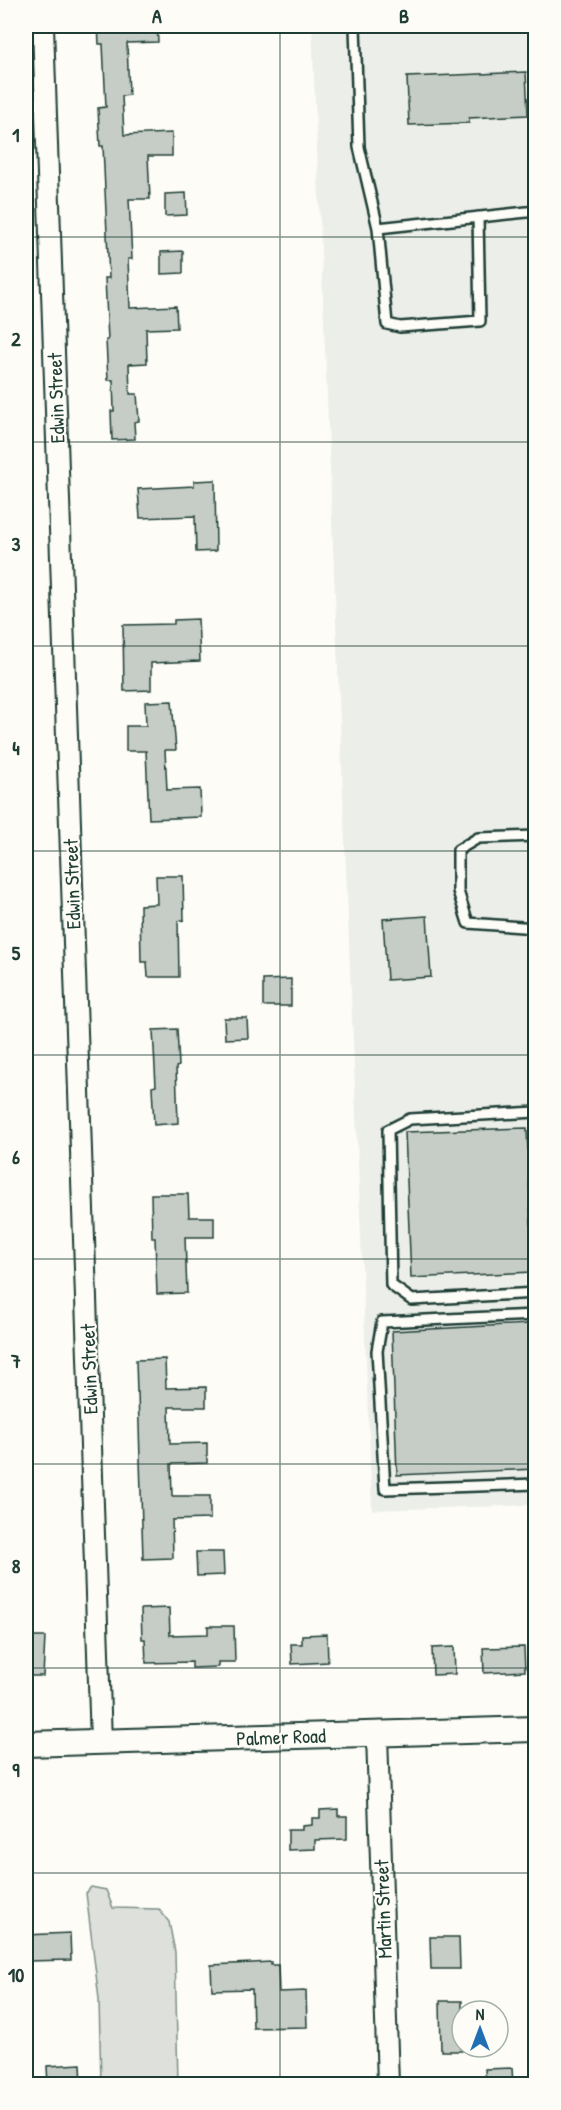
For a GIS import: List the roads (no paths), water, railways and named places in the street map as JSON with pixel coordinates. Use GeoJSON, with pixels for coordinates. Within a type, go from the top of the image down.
{"type":"FeatureCollection","features":[{"type":"Feature","properties":{"kind":"street","name":"Edwin Street"},"geometry":{"type":"LineString","coordinates":[[44,26],[101,1742]]}},
{"type":"Feature","properties":{"kind":"street","name":"Palmer Road"},"geometry":{"type":"LineString","coordinates":[[26,1744],[536,1730]]}},
{"type":"Feature","properties":{"kind":"street","name":"Martin Street"},"geometry":{"type":"LineString","coordinates":[[377,1734],[388,2085]]}},
{"type":"Feature","properties":{"kind":"lane"},"geometry":{"type":"LineString","coordinates":[[355,26],[359,147],[378,228],[387,324],[400,327],[480,321],[478,217]]}},
{"type":"Feature","properties":{"kind":"lane"},"geometry":{"type":"LineString","coordinates":[[378,228],[536,211]]}},
{"type":"Feature","properties":{"kind":"lane"},"geometry":{"type":"LineString","coordinates":[[536,836],[478,838],[458,850],[458,891],[468,924],[536,928]]}},
{"type":"Feature","properties":{"kind":"lane"},"geometry":{"type":"LineString","coordinates":[[536,1112],[410,1119],[388,1130],[391,1285],[412,1300],[536,1293]]}},
{"type":"Feature","properties":{"kind":"lane"},"geometry":{"type":"LineString","coordinates":[[536,1315],[382,1322],[377,1351],[385,1489],[536,1484]]}}]}
